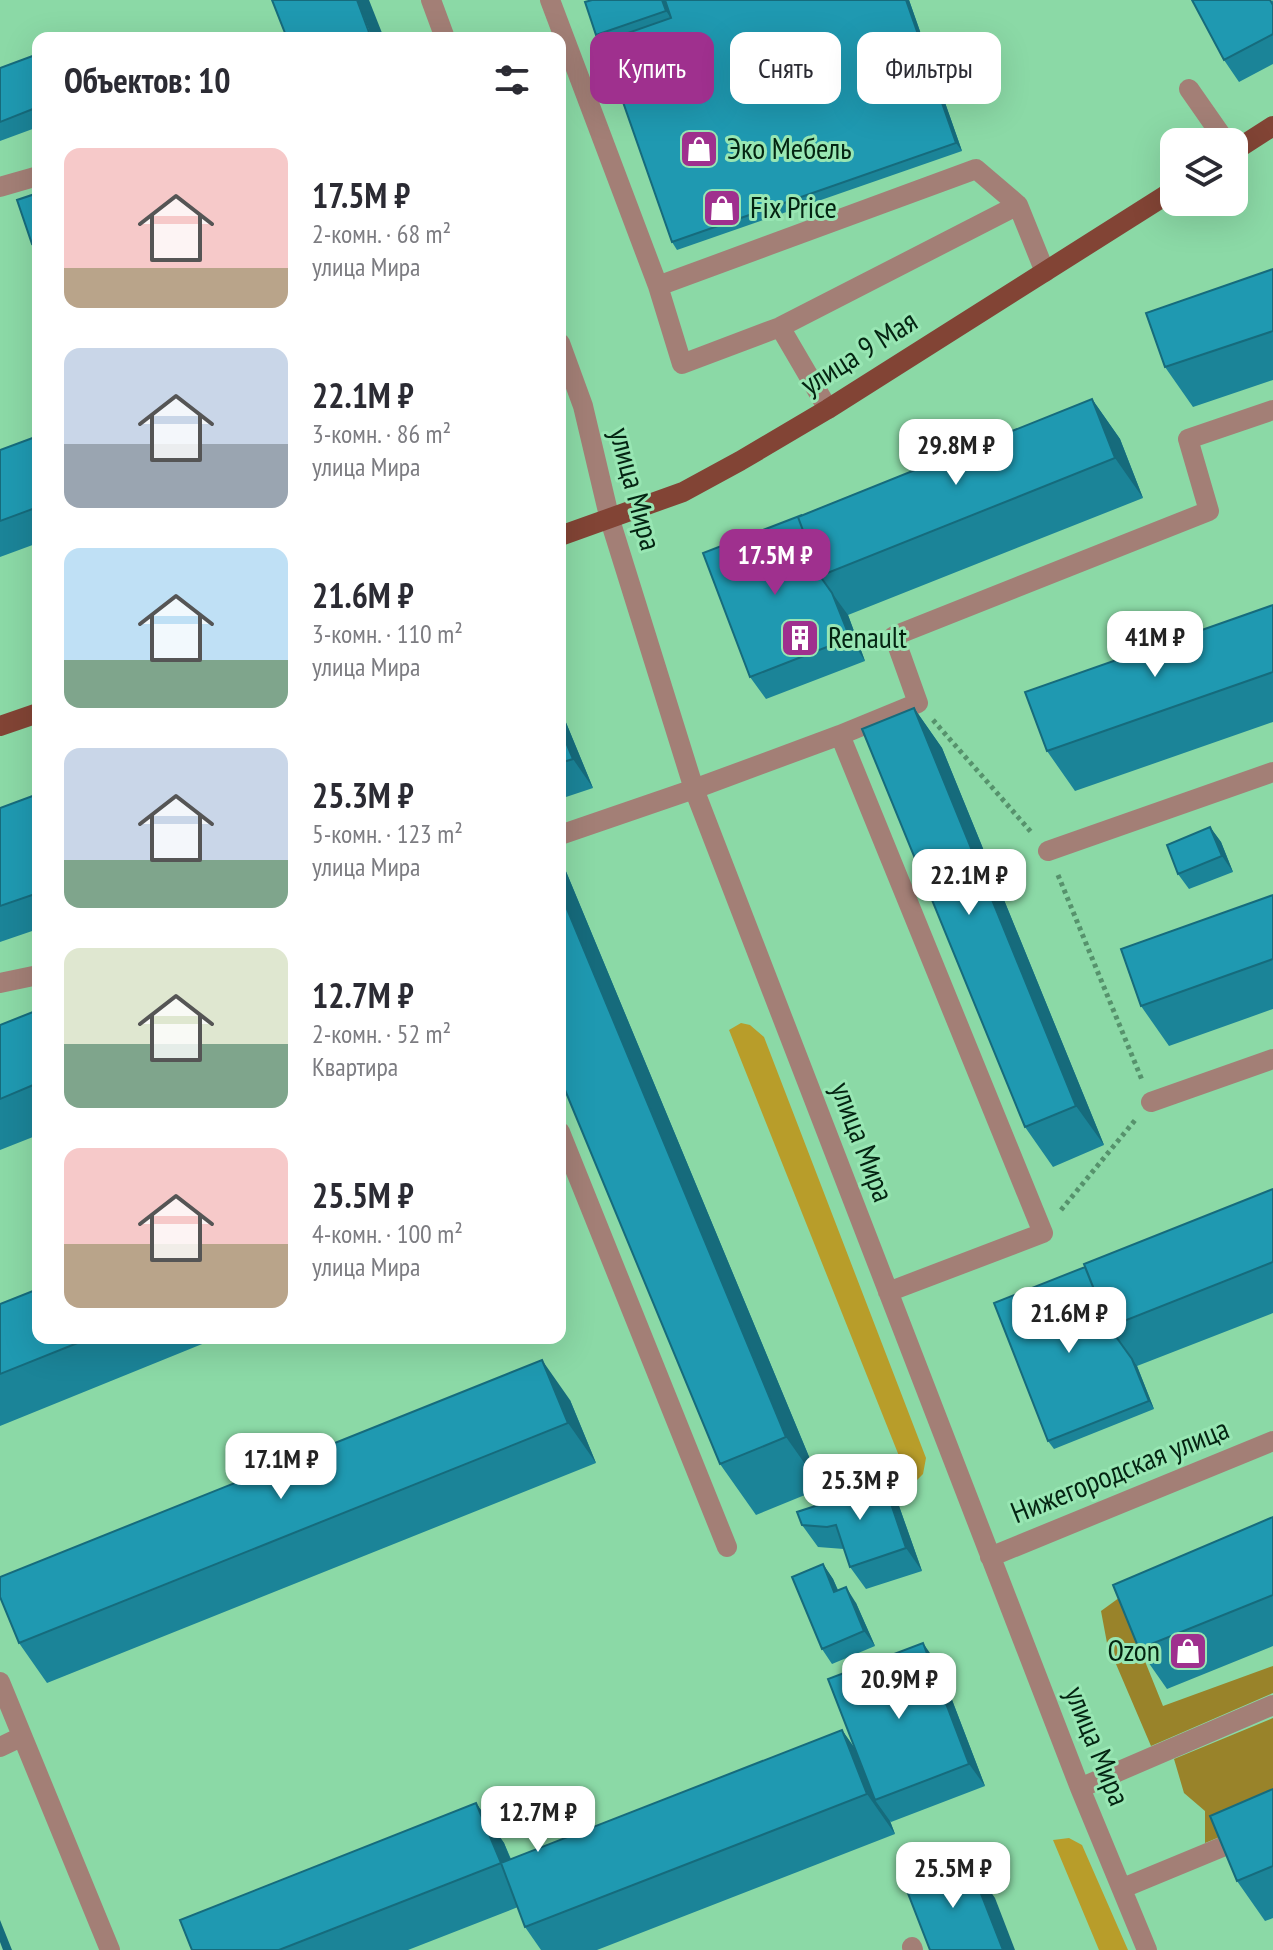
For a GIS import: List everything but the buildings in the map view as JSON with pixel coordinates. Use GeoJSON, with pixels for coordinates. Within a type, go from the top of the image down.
{"type":"FeatureCollection","features":[{"type":"Feature","properties":{"kind":"main road"},"geometry":{"type":"LineString","coordinates":[[1248,142],[1273,126]]}},
{"type":"Feature","properties":{"kind":"main road","name":"улица 9 Мая"},"geometry":{"type":"LineString","coordinates":[[566,534],[683,492],[828,409],[1160,199]]}},
{"type":"Feature","properties":{"kind":"main road"},"geometry":{"type":"LineString","coordinates":[[0,726],[32,715]]}},
{"type":"Feature","properties":{"kind":"street"},"geometry":{"type":"LineString","coordinates":[[431,0],[443,32]]}},
{"type":"Feature","properties":{"kind":"street"},"geometry":{"type":"LineString","coordinates":[[550,0],[562,32]]}},
{"type":"Feature","properties":{"kind":"street"},"geometry":{"type":"LineString","coordinates":[[566,42],[658,286],[682,364],[780,327],[1018,205]]}},
{"type":"Feature","properties":{"kind":"street"},"geometry":{"type":"LineString","coordinates":[[1189,89],[1216,128]]}},
{"type":"Feature","properties":{"kind":"street"},"geometry":{"type":"LineString","coordinates":[[658,286],[976,169],[1018,205],[1045,272]]}},
{"type":"Feature","properties":{"kind":"street"},"geometry":{"type":"LineString","coordinates":[[0,187],[32,178]]}},
{"type":"Feature","properties":{"kind":"street"},"geometry":{"type":"LineString","coordinates":[[780,327],[828,409]]}},
{"type":"Feature","properties":{"kind":"street","name":"улица Мира"},"geometry":{"type":"LineString","coordinates":[[566,359],[583,406],[610,520],[694,789],[1080,1788],[1147,1950]]}},
{"type":"Feature","properties":{"kind":"street"},"geometry":{"type":"LineString","coordinates":[[566,833],[694,789],[918,703],[894,636],[1209,511],[1188,439],[1273,410]]}},
{"type":"Feature","properties":{"kind":"street"},"geometry":{"type":"LineString","coordinates":[[840,735],[1043,1233],[888,1292]]}},
{"type":"Feature","properties":{"kind":"street"},"geometry":{"type":"LineString","coordinates":[[1048,851],[1273,772]]}},
{"type":"Feature","properties":{"kind":"street"},"geometry":{"type":"LineString","coordinates":[[0,983],[32,976]]}},
{"type":"Feature","properties":{"kind":"street"},"geometry":{"type":"LineString","coordinates":[[1151,1102],[1273,1059]]}},
{"type":"Feature","properties":{"kind":"street"},"geometry":{"type":"LineString","coordinates":[[566,1147],[727,1547]]}},
{"type":"Feature","properties":{"kind":"street","name":"Нижегородская улица"},"geometry":{"type":"LineString","coordinates":[[990,1557],[1273,1441]]}},
{"type":"Feature","properties":{"kind":"street"},"geometry":{"type":"LineString","coordinates":[[0,1682],[110,1950]]}},
{"type":"Feature","properties":{"kind":"street"},"geometry":{"type":"LineString","coordinates":[[1080,1788],[1273,1705]]}},
{"type":"Feature","properties":{"kind":"street"},"geometry":{"type":"LineString","coordinates":[[0,1747],[21,1737]]}},
{"type":"Feature","properties":{"kind":"street"},"geometry":{"type":"LineString","coordinates":[[1123,1888],[1273,1826]]}},
{"type":"Feature","properties":{"kind":"path"},"geometry":{"type":"LineString","coordinates":[[918,703],[1048,851],[1151,1102],[1043,1233]]}},
{"type":"Feature","properties":{"kind":"shaded area"},"geometry":{"type":"Polygon","coordinates":[[[741,1023],[750,1025],[764,1037],[926,1458],[923,1474],[916,1481],[909,1481],[729,1030],[741,1023]]]}},
{"type":"Feature","properties":{"kind":"shaded area"},"geometry":{"type":"Polygon","coordinates":[[[1134,1587],[1130,1624],[1163,1706],[1273,1666],[1273,1693],[1151,1746],[1107,1643],[1101,1611],[1134,1587]]]}},
{"type":"Feature","properties":{"kind":"shaded area"},"geometry":{"type":"Polygon","coordinates":[[[1273,1718],[1273,1815],[1205,1843],[1205,1811],[1184,1793],[1174,1759],[1273,1718]]]}},
{"type":"Feature","properties":{"kind":"shaded area"},"geometry":{"type":"Polygon","coordinates":[[[1069,1838],[1082,1845],[1128,1950],[1099,1950],[1053,1840],[1069,1838]]]}},
{"type":"Feature","properties":{"kind":"place","name":"Эко Мебель"},"geometry":{"type":"Point","coordinates":[699,149]}},
{"type":"Feature","properties":{"kind":"place","name":"Fix Price"},"geometry":{"type":"Point","coordinates":[722,208]}},
{"type":"Feature","properties":{"kind":"place","name":"Renault"},"geometry":{"type":"Point","coordinates":[800,638]}},
{"type":"Feature","properties":{"kind":"place","name":"Ozon"},"geometry":{"type":"Point","coordinates":[1188,1651]}}]}
